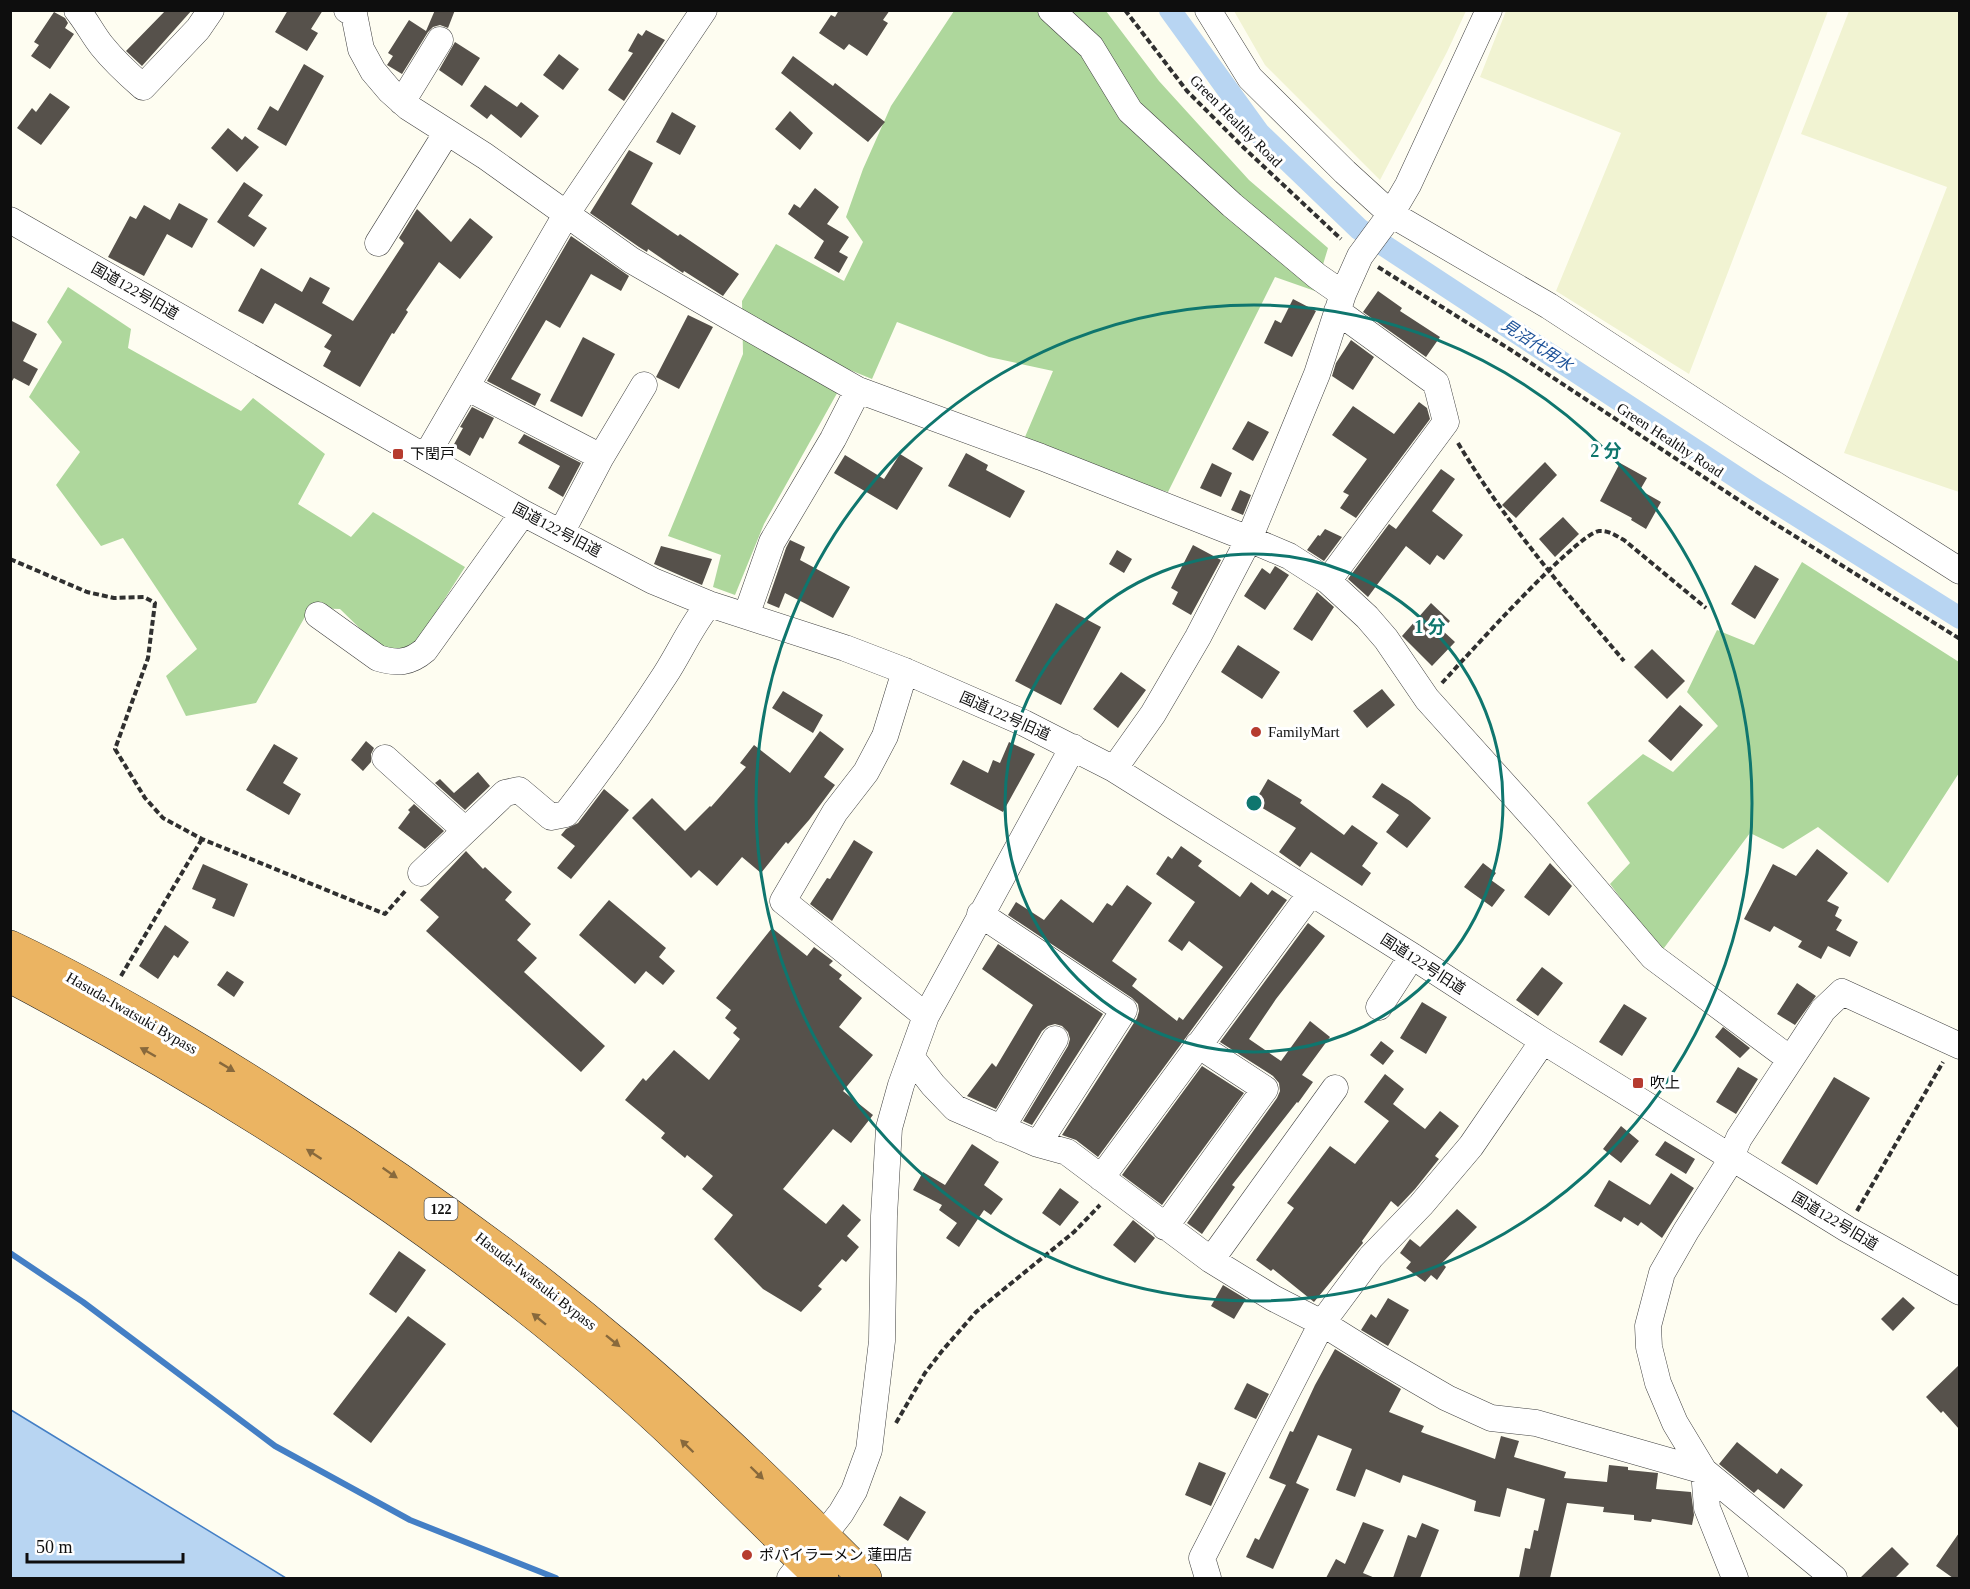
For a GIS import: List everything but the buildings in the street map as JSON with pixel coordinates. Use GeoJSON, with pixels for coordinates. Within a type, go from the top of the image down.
{"type":"FeatureCollection","features":[{"type":"Feature","properties":{"kind":"highway","name":"Hasuda-Iwatsuki Bypass"},"geometry":{"type":"LineString","coordinates":[[10,947],[109,997],[243,1077],[363,1154],[470,1230],[624,1350],[704,1423],[810,1564]]}},
{"type":"Feature","properties":{"kind":"highway","name":"Hasuda-Iwatsuki Bypass"},"geometry":{"type":"LineString","coordinates":[[10,975],[96,1021],[232,1101],[349,1177],[453,1250],[610,1376],[685,1443],[810,1564],[865,1578]]}},
{"type":"Feature","properties":{"kind":"street"},"geometry":{"type":"LineString","coordinates":[[78,10],[88,22],[101,46],[143,87],[198,29],[211,10]]}},
{"type":"Feature","properties":{"kind":"street"},"geometry":{"type":"LineString","coordinates":[[426,456],[567,213],[704,10]]}},
{"type":"Feature","properties":{"kind":"street"},"geometry":{"type":"LineString","coordinates":[[1051,10],[1091,47],[1130,111],[1232,205],[1317,276],[1340,303],[1436,383],[1446,422],[1328,581]]}},
{"type":"Feature","properties":{"kind":"street"},"geometry":{"type":"LineString","coordinates":[[1208,10],[1250,78],[1388,218],[1549,306],[1959,571]]}},
{"type":"Feature","properties":{"kind":"street"},"geometry":{"type":"LineString","coordinates":[[1114,769],[1153,714],[1198,637],[1249,539],[1317,374],[1340,303],[1408,185],[1489,10]]}},
{"type":"Feature","properties":{"kind":"street"},"geometry":{"type":"LineString","coordinates":[[350,12],[360,49],[374,70],[402,102],[567,213],[631,260],[858,390],[1041,457],[1249,539],[1289,556],[1328,581],[1386,639],[1427,699],[1544,829],[1653,957],[1790,1059]]}},
{"type":"Feature","properties":{"kind":"street"},"geometry":{"type":"LineString","coordinates":[[402,102],[441,40]]}},
{"type":"Feature","properties":{"kind":"street"},"geometry":{"type":"LineString","coordinates":[[378,243],[447,132]]}},
{"type":"Feature","properties":{"kind":"street","name":"国道122号旧道"},"geometry":{"type":"LineString","coordinates":[[10,220],[524,513],[653,581],[709,604],[845,648],[905,671],[1073,747],[1114,769],[1543,1041],[1847,1229],[1959,1292]]}},
{"type":"Feature","properties":{"kind":"street"},"geometry":{"type":"LineString","coordinates":[[561,533],[601,457],[644,385]]}},
{"type":"Feature","properties":{"kind":"street"},"geometry":{"type":"LineString","coordinates":[[466,387],[601,457]]}},
{"type":"Feature","properties":{"kind":"street"},"geometry":{"type":"LineString","coordinates":[[746,616],[772,542],[833,439],[858,390]]}},
{"type":"Feature","properties":{"kind":"street"},"geometry":{"type":"LineString","coordinates":[[318,615],[378,658],[403,662],[415,659],[425,650],[524,513]]}},
{"type":"Feature","properties":{"kind":"street"},"geometry":{"type":"LineString","coordinates":[[421,873],[505,793],[519,790],[551,817],[566,814],[621,743],[674,662],[698,618],[709,604]]}},
{"type":"Feature","properties":{"kind":"street"},"geometry":{"type":"LineString","coordinates":[[905,671],[881,745],[866,772],[835,812],[783,900],[926,1016]]}},
{"type":"Feature","properties":{"kind":"street"},"geometry":{"type":"LineString","coordinates":[[810,1564],[854,1491],[869,1450],[882,1341],[884,1216],[889,1128],[901,1085],[926,1016],[1073,747]]}},
{"type":"Feature","properties":{"kind":"street"},"geometry":{"type":"LineString","coordinates":[[385,758],[465,830]]}},
{"type":"Feature","properties":{"kind":"street"},"geometry":{"type":"LineString","coordinates":[[1108,1184],[1198,1045],[1311,893]]}},
{"type":"Feature","properties":{"kind":"street"},"geometry":{"type":"LineString","coordinates":[[980,914],[1124,1010],[1038,1144]]}},
{"type":"Feature","properties":{"kind":"street"},"geometry":{"type":"LineString","coordinates":[[1378,1006],[1412,956]]}},
{"type":"Feature","properties":{"kind":"street"},"geometry":{"type":"LineString","coordinates":[[1834,1578],[1704,1471],[1675,1423],[1658,1383],[1649,1347],[1648,1326],[1662,1273],[1726,1168],[1739,1138],[1822,1010],[1842,992],[1957,1045]]}},
{"type":"Feature","properties":{"kind":"street"},"geometry":{"type":"LineString","coordinates":[[1001,1129],[1055,1040]]}},
{"type":"Feature","properties":{"kind":"street"},"geometry":{"type":"LineString","coordinates":[[1208,1578],[1202,1558],[1322,1323],[1371,1257],[1421,1205],[1471,1146],[1543,1041]]}},
{"type":"Feature","properties":{"kind":"street"},"geometry":{"type":"LineString","coordinates":[[1165,1227],[1265,1089],[1198,1045]]}},
{"type":"Feature","properties":{"kind":"street"},"geometry":{"type":"LineString","coordinates":[[912,1058],[955,1108],[1038,1144],[1067,1152],[1211,1260],[1447,1398],[1491,1418],[1536,1423],[1704,1471]]}},
{"type":"Feature","properties":{"kind":"street"},"geometry":{"type":"LineString","coordinates":[[1211,1260],[1335,1088]]}},
{"type":"Feature","properties":{"kind":"street"},"geometry":{"type":"LineString","coordinates":[[1704,1471],[1707,1508],[1735,1578]]}},
{"type":"Feature","properties":{"kind":"path","name":"Green Healthy Road"},"geometry":{"type":"LineString","coordinates":[[1125,10],[1187,91],[1341,239]]}},
{"type":"Feature","properties":{"kind":"path","name":"Green Healthy Road"},"geometry":{"type":"LineString","coordinates":[[1368,258],[1769,520],[1959,639]]}},
{"type":"Feature","properties":{"kind":"path"},"geometry":{"type":"LineString","coordinates":[[1446,422],[1477,475],[1548,571],[1624,661]]}},
{"type":"Feature","properties":{"kind":"path"},"geometry":{"type":"LineString","coordinates":[[1427,699],[1548,571],[1583,539],[1597,531],[1610,532],[1624,540],[1706,608]]}},
{"type":"Feature","properties":{"kind":"path"},"geometry":{"type":"LineString","coordinates":[[10,560],[87,592],[114,598],[144,597],[155,603],[148,658],[115,749],[145,798],[163,818],[202,839],[385,914],[421,873]]}},
{"type":"Feature","properties":{"kind":"path"},"geometry":{"type":"LineString","coordinates":[[109,997],[202,839]]}},
{"type":"Feature","properties":{"kind":"path"},"geometry":{"type":"LineString","coordinates":[[1847,1229],[1957,1045]]}},
{"type":"Feature","properties":{"kind":"path"},"geometry":{"type":"LineString","coordinates":[[869,1450],[889,1435],[925,1373],[976,1312],[1074,1232],[1108,1184]]}},
{"type":"Feature","properties":{"kind":"green space"},"geometry":{"type":"Polygon","coordinates":[[[954,11],[1106,11],[1159,81],[1249,180],[1328,248],[1315,291],[1275,277],[1168,492],[1097,471],[1025,437],[1053,371],[989,357],[897,322],[872,379],[850,370],[764,524],[735,595],[713,587],[721,555],[668,536],[743,354],[742,301],[776,244],[844,281],[863,242],[846,217],[863,169],[891,106],[954,11]]]}},
{"type":"Feature","properties":{"kind":"green space"},"geometry":{"type":"Polygon","coordinates":[[[1234,11],[1466,11],[1380,180],[1265,65],[1234,11]]]}},
{"type":"Feature","properties":{"kind":"green space"},"geometry":{"type":"Polygon","coordinates":[[[1506,11],[1828,11],[1689,374],[1556,291],[1621,133],[1480,77],[1506,11]]]}},
{"type":"Feature","properties":{"kind":"green space"},"geometry":{"type":"Polygon","coordinates":[[[1849,11],[1959,11],[1959,492],[1844,453],[1947,187],[1801,134],[1849,11]]]}},
{"type":"Feature","properties":{"kind":"green space"},"geometry":{"type":"Polygon","coordinates":[[[68,287],[131,329],[128,348],[241,411],[253,398],[325,454],[298,504],[351,537],[373,512],[465,567],[419,639],[406,652],[380,648],[340,609],[310,608],[256,703],[186,716],[166,676],[197,649],[123,538],[101,546],[56,485],[80,452],[29,397],[62,342],[47,322],[68,287]]]}},
{"type":"Feature","properties":{"kind":"green space"},"geometry":{"type":"Polygon","coordinates":[[[1802,562],[1959,662],[1959,773],[1888,883],[1818,827],[1783,849],[1750,833],[1661,952],[1610,884],[1630,863],[1587,803],[1643,754],[1673,772],[1718,726],[1687,692],[1717,630],[1754,645],[1802,562]]]}},
{"type":"Feature","properties":{"kind":"water"},"geometry":{"type":"Polygon","coordinates":[[[11,1410],[286,1578],[11,1578],[11,1410]]]}},
{"type":"Feature","properties":{"kind":"waterway","name":"見沼代用水"},"geometry":{"type":"LineString","coordinates":[[1170,10],[1259,133],[1359,229],[1756,490],[1960,618]]}},
{"type":"Feature","properties":{"kind":"waterway"},"geometry":{"type":"LineString","coordinates":[[10,1253],[83,1302],[275,1446],[410,1520],[556,1578]]}},
{"type":"Feature","properties":{"kind":"place","name":"下閏戸"},"geometry":{"type":"Point","coordinates":[398,454]}},
{"type":"Feature","properties":{"kind":"place","name":"FamilyMart"},"geometry":{"type":"Point","coordinates":[1256,732]}},
{"type":"Feature","properties":{"kind":"place","name":"吹上"},"geometry":{"type":"Point","coordinates":[1638,1083]}},
{"type":"Feature","properties":{"kind":"place","name":"ポパイラーメン 蓮田店"},"geometry":{"type":"Point","coordinates":[747,1555]}}]}
